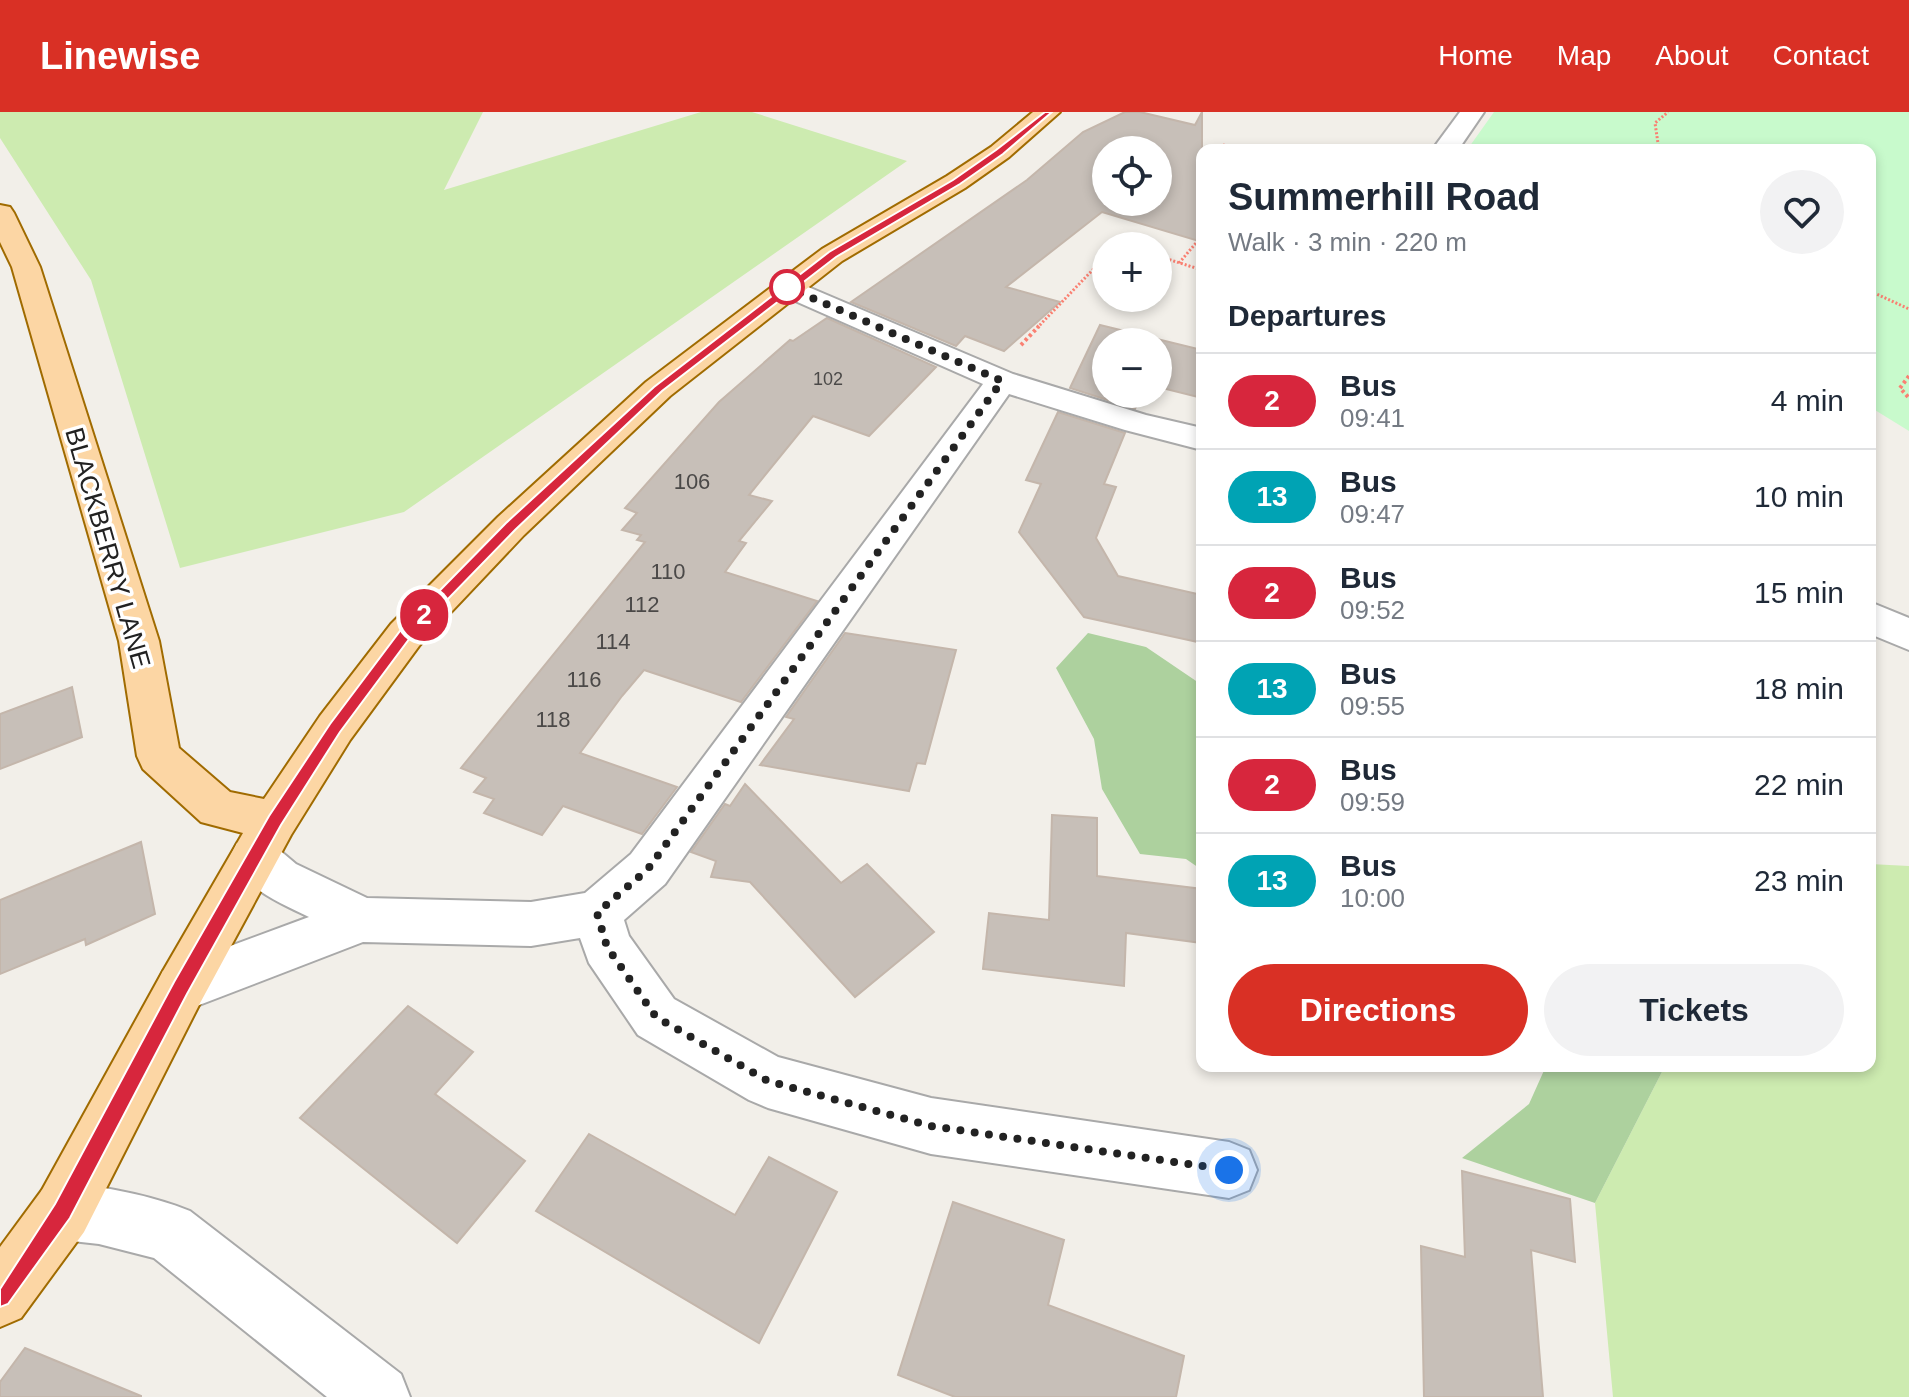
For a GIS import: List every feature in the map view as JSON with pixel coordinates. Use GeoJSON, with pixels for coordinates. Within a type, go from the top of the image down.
{"type":"FeatureCollection","features":[{"type":"Feature","properties":{"kind":"main road"},"geometry":{"type":"LineString","coordinates":[[0,1297],[63,1211],[181,988],[265,839],[335,728],[405,635],[597,443],[658,389],[787,287],[846,246],[956,182],[1000,152],[1048,112]]}},
{"type":"Feature","properties":{"kind":"main road","name":"BLACKBERRY LANE"},"geometry":{"type":"LineString","coordinates":[[0,213],[26,267],[139,641],[159,756],[217,808],[265,839]]}},
{"type":"Feature","properties":{"kind":"street"},"geometry":{"type":"LineString","coordinates":[[1449,144],[1472,112]]}},
{"type":"Feature","properties":{"kind":"street"},"geometry":{"type":"LineString","coordinates":[[787,287],[996,379],[1137,423],[1196,438]]}},
{"type":"Feature","properties":{"kind":"street"},"geometry":{"type":"LineString","coordinates":[[181,988],[363,920],[531,924],[597,913],[648,869],[996,379]]}},
{"type":"Feature","properties":{"kind":"street"},"geometry":{"type":"LineString","coordinates":[[1876,620],[1909,635]]}},
{"type":"Feature","properties":{"kind":"street"},"geometry":{"type":"LineString","coordinates":[[265,839],[279,879],[363,920]]}},
{"type":"Feature","properties":{"kind":"street"},"geometry":{"type":"LineString","coordinates":[[597,913],[607,947],[656,1017],[768,1081],[931,1126],[1229,1170]]}},
{"type":"Feature","properties":{"kind":"street"},"geometry":{"type":"LineString","coordinates":[[63,1211],[99,1215],[169,1232],[378,1397]]}},
{"type":"Feature","properties":{"kind":"path"},"geometry":{"type":"LineString","coordinates":[[1658,144],[1655,123],[1668,112]]}},
{"type":"Feature","properties":{"kind":"path"},"geometry":{"type":"LineString","coordinates":[[1179,263],[1196,243]]}},
{"type":"Feature","properties":{"kind":"path"},"geometry":{"type":"LineString","coordinates":[[1172,261],[1196,268]]}},
{"type":"Feature","properties":{"kind":"path"},"geometry":{"type":"LineString","coordinates":[[996,379],[1092,272]]}},
{"type":"Feature","properties":{"kind":"path"},"geometry":{"type":"LineString","coordinates":[[1876,294],[1909,309]]}},
{"type":"Feature","properties":{"kind":"path"},"geometry":{"type":"LineString","coordinates":[[1909,376],[1900,388],[1909,398]]}},
{"type":"Feature","properties":{"kind":"green space"},"geometry":{"type":"Polygon","coordinates":[[[0,112],[483,112],[444,190],[701,112],[752,112],[907,161],[404,512],[180,568],[91,280],[0,138],[0,112]]]}},
{"type":"Feature","properties":{"kind":"green space"},"geometry":{"type":"Polygon","coordinates":[[[1494,112],[1909,112],[1909,431],[1876,411],[1876,144],[1471,144],[1494,112]]]}},
{"type":"Feature","properties":{"kind":"green space"},"geometry":{"type":"Polygon","coordinates":[[[1088,633],[1146,647],[1196,681],[1196,866],[1186,859],[1140,854],[1102,789],[1094,739],[1056,668],[1088,633]]]}},
{"type":"Feature","properties":{"kind":"green space"},"geometry":{"type":"Polygon","coordinates":[[[1876,864],[1909,866],[1909,1397],[1613,1397],[1595,1203],[1662,1072],[1876,1072],[1876,864]]]}},
{"type":"Feature","properties":{"kind":"green space"},"geometry":{"type":"Polygon","coordinates":[[[1543,1072],[1662,1072],[1595,1203],[1462,1158],[1529,1104],[1543,1072]]]}},
{"type":"Feature","properties":{"kind":"building"},"geometry":{"type":"Polygon","coordinates":[[[1125,112],[1140,112],[1195,125],[1202,112],[1202,144],[1196,144],[1196,240],[1115,216],[1172,216],[1172,136],[1092,136],[1092,216],[1097,216],[1006,287],[1060,302],[1004,351],[965,336],[956,346],[851,302],[1027,180],[1083,132],[1125,112]]]}},
{"type":"Feature","properties":{"kind":"building"},"geometry":{"type":"Polygon","coordinates":[[[827,318],[936,367],[869,436],[813,416],[749,495],[772,501],[739,541],[746,543],[725,572],[817,601],[741,702],[644,670],[622,696],[580,753],[677,787],[642,834],[563,806],[542,835],[484,813],[494,799],[474,792],[486,778],[461,768],[645,542],[637,540],[641,535],[622,530],[637,513],[625,508],[719,402],[790,340],[827,318]]]}},
{"type":"Feature","properties":{"kind":"building"},"geometry":{"type":"Polygon","coordinates":[[[1092,342],[1092,395],[1070,388],[1092,342]]]}},
{"type":"Feature","properties":{"kind":"building"},"geometry":{"type":"Polygon","coordinates":[[[1172,343],[1196,349],[1196,396],[1172,390],[1172,343]]]}},
{"type":"Feature","properties":{"kind":"building"},"geometry":{"type":"Polygon","coordinates":[[[1058,412],[1125,433],[1104,484],[1116,487],[1096,538],[1118,576],[1196,594],[1196,642],[1084,617],[1019,532],[1041,484],[1026,480],[1058,412]]]}},
{"type":"Feature","properties":{"kind":"building"},"geometry":{"type":"Polygon","coordinates":[[[845,633],[956,650],[925,764],[917,763],[909,791],[760,765],[794,719],[786,717],[845,633]]]}},
{"type":"Feature","properties":{"kind":"building"},"geometry":{"type":"Polygon","coordinates":[[[72,687],[82,737],[0,769],[0,714],[72,687]]]}},
{"type":"Feature","properties":{"kind":"building"},"geometry":{"type":"Polygon","coordinates":[[[745,784],[841,883],[867,864],[934,932],[855,997],[750,882],[711,877],[716,861],[691,852],[725,804],[730,806],[745,784]]]}},
{"type":"Feature","properties":{"kind":"building"},"geometry":{"type":"Polygon","coordinates":[[[1052,815],[1097,818],[1097,876],[1196,888],[1196,942],[1126,933],[1124,986],[983,969],[989,913],[1049,920],[1052,815]]]}},
{"type":"Feature","properties":{"kind":"building"},"geometry":{"type":"Polygon","coordinates":[[[141,842],[155,914],[86,945],[85,939],[0,974],[0,900],[141,842]]]}},
{"type":"Feature","properties":{"kind":"building"},"geometry":{"type":"Polygon","coordinates":[[[408,1006],[473,1052],[435,1094],[525,1161],[457,1243],[300,1118],[408,1006]]]}},
{"type":"Feature","properties":{"kind":"building"},"geometry":{"type":"Polygon","coordinates":[[[589,1134],[735,1215],[769,1157],[837,1192],[759,1343],[536,1211],[589,1134]]]}},
{"type":"Feature","properties":{"kind":"building"},"geometry":{"type":"Polygon","coordinates":[[[1462,1171],[1570,1199],[1575,1262],[1531,1250],[1543,1397],[1424,1397],[1421,1246],[1465,1257],[1462,1171]]]}},
{"type":"Feature","properties":{"kind":"building"},"geometry":{"type":"Polygon","coordinates":[[[953,1202],[1064,1240],[1048,1305],[1184,1356],[1176,1397],[955,1397],[898,1375],[953,1202]]]}},
{"type":"Feature","properties":{"kind":"building"},"geometry":{"type":"Polygon","coordinates":[[[25,1348],[141,1397],[0,1397],[0,1382],[25,1348]]]}},
{"type":"Feature","properties":{"kind":"bus line","name":"2"},"geometry":{"type":"LineString","coordinates":[[0,1296],[63,1211],[181,988],[275,821],[335,728],[405,635],[511,526],[658,389],[832,255],[956,182],[1000,152],[1048,112]]}},
{"type":"Feature","properties":{"kind":"route"},"geometry":{"type":"LineString","coordinates":[[787,287],[1002,381],[648,869],[597,913],[607,947],[656,1017],[768,1081],[931,1126],[1229,1170]]}}]}
